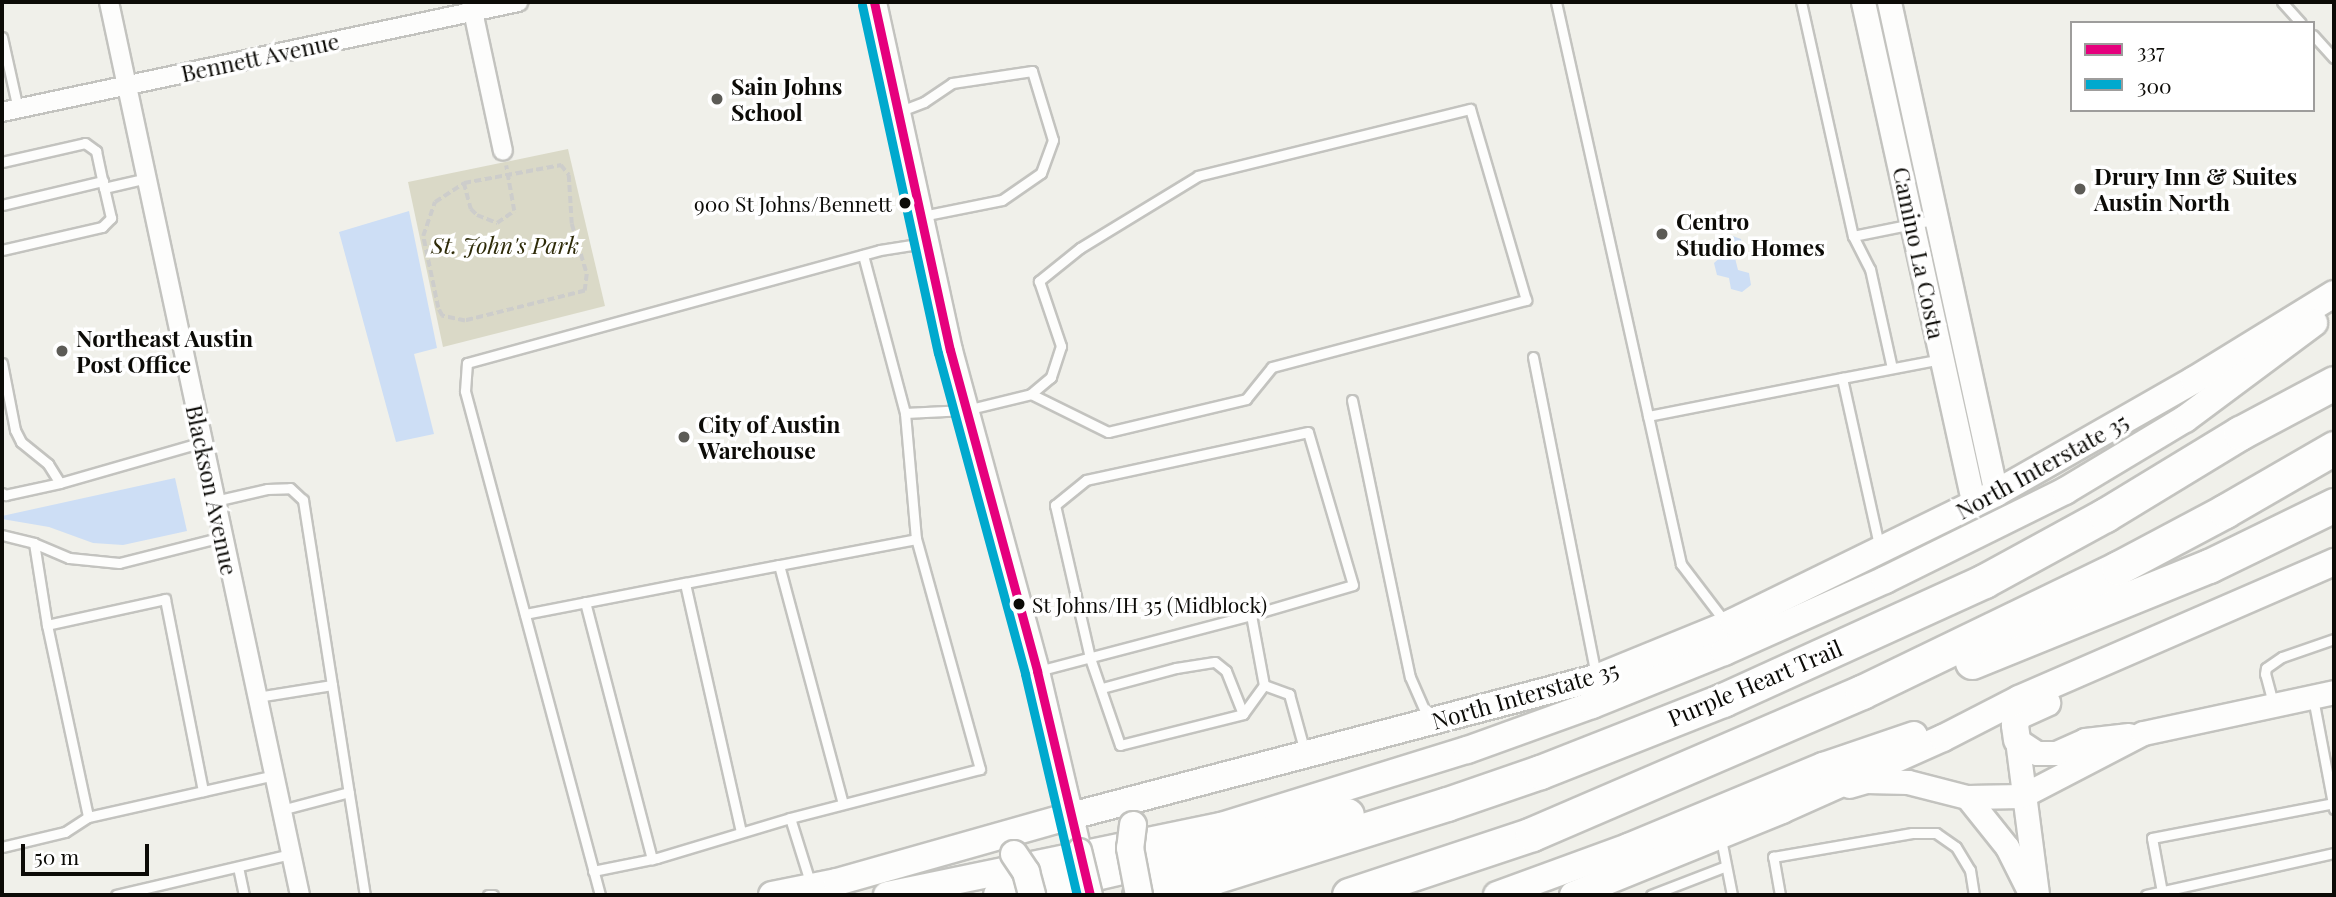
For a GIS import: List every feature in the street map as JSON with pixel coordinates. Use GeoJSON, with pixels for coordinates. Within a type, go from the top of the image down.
{"type":"FeatureCollection","features":[{"type":"Feature","properties":{"kind":"highway","name":"Purple Heart Trail"},"geometry":{"type":"LineString","coordinates":[[1139,895],[1227,873],[1447,804],[1540,772],[1723,700],[1984,581],[2105,515],[2240,433],[2334,383]]}},
{"type":"Feature","properties":{"kind":"highway"},"geometry":{"type":"LineString","coordinates":[[1349,895],[1532,834],[1862,692],[2118,568],[2225,511],[2334,448]]}},
{"type":"Feature","properties":{"kind":"highway"},"geometry":{"type":"LineString","coordinates":[[1862,692],[1969,663],[2141,595],[2209,566],[2334,505]]}},
{"type":"Feature","properties":{"kind":"highway"},"geometry":{"type":"LineString","coordinates":[[1000,895],[1367,810],[1447,804]]}},
{"type":"Feature","properties":{"kind":"main road","name":"North Interstate 35"},"geometry":{"type":"LineString","coordinates":[[772,895],[1306,757],[1597,678],[1727,625],[1985,499],[2194,380],[2334,294]]}},
{"type":"Feature","properties":{"kind":"main road"},"geometry":{"type":"LineString","coordinates":[[887,895],[1221,826],[1466,750],[1592,705],[1712,657],[1885,580],[2064,491],[2185,419],[2303,334],[2334,303]]}},
{"type":"Feature","properties":{"kind":"main road"},"geometry":{"type":"LineString","coordinates":[[1573,895],[1721,837],[1943,738],[2019,699],[2334,562]]}},
{"type":"Feature","properties":{"kind":"main road"},"geometry":{"type":"LineString","coordinates":[[2017,740],[2015,725],[2018,716],[2025,712],[2334,578]]}},
{"type":"Feature","properties":{"kind":"main road"},"geometry":{"type":"LineString","coordinates":[[1497,895],[1628,848],[1824,766],[2019,699]]}},
{"type":"Feature","properties":{"kind":"main road"},"geometry":{"type":"LineString","coordinates":[[1139,895],[1130,848],[1133,825],[1159,794]]}},
{"type":"Feature","properties":{"kind":"main road"},"geometry":{"type":"LineString","coordinates":[[990,840],[1014,854],[1026,872],[1032,895]]}},
{"type":"Feature","properties":{"kind":"street","name":"Blackson Avenue"},"geometry":{"type":"LineString","coordinates":[[109,2],[300,895]]}},
{"type":"Feature","properties":{"kind":"street","name":"Bennett Avenue"},"geometry":{"type":"LineString","coordinates":[[10,111],[472,7],[518,2]]}},
{"type":"Feature","properties":{"kind":"street"},"geometry":{"type":"LineString","coordinates":[[874,2],[920,216],[966,410],[1037,671],[1090,895]]}},
{"type":"Feature","properties":{"kind":"street","name":"Camino La Costa"},"geometry":{"type":"LineString","coordinates":[[1863,2],[1942,359],[1985,499]]}},
{"type":"Feature","properties":{"kind":"street","name":"Camino La Costa"},"geometry":{"type":"LineString","coordinates":[[1889,2],[1937,219],[1985,499]]}},
{"type":"Feature","properties":{"kind":"street"},"geometry":{"type":"LineString","coordinates":[[472,7],[503,151]]}},
{"type":"Feature","properties":{"kind":"street"},"geometry":{"type":"LineString","coordinates":[[2017,740],[2037,753],[2056,752],[2085,740],[2143,733],[2323,694]]}},
{"type":"Feature","properties":{"kind":"street"},"geometry":{"type":"LineString","coordinates":[[1812,797],[1866,781],[1909,782],[1967,797],[2022,796],[2143,733]]}},
{"type":"Feature","properties":{"kind":"street"},"geometry":{"type":"LineString","coordinates":[[2017,740],[2034,895]]}},
{"type":"Feature","properties":{"kind":"street"},"geometry":{"type":"LineString","coordinates":[[1967,797],[2007,847],[2034,895]]}},
{"type":"Feature","properties":{"kind":"lane"},"geometry":{"type":"LineString","coordinates":[[1556,2],[1681,564],[1727,625]]}},
{"type":"Feature","properties":{"kind":"lane"},"geometry":{"type":"LineString","coordinates":[[1801,2],[1853,236],[1870,270],[1892,368]]}},
{"type":"Feature","properties":{"kind":"lane"},"geometry":{"type":"LineString","coordinates":[[2282,2],[2299,21]]}},
{"type":"Feature","properties":{"kind":"lane"},"geometry":{"type":"LineString","coordinates":[[2,37],[10,111]]}},
{"type":"Feature","properties":{"kind":"lane"},"geometry":{"type":"LineString","coordinates":[[2315,37],[2334,58]]}},
{"type":"Feature","properties":{"kind":"lane"},"geometry":{"type":"LineString","coordinates":[[898,112],[924,102],[952,83],[1032,71],[1053,140],[1041,173],[1003,200],[920,216]]}},
{"type":"Feature","properties":{"kind":"lane"},"geometry":{"type":"LineString","coordinates":[[905,413],[966,410],[1031,394],[1051,377],[1061,346],[1039,281],[1080,248],[1198,176],[1470,108],[1526,300],[1272,367],[1245,399],[1108,432],[1031,394]]}},
{"type":"Feature","properties":{"kind":"lane"},"geometry":{"type":"LineString","coordinates":[[2,162],[85,143],[96,151],[111,218],[102,228],[2,250]]}},
{"type":"Feature","properties":{"kind":"lane"},"geometry":{"type":"LineString","coordinates":[[2,205],[103,184],[147,178]]}},
{"type":"Feature","properties":{"kind":"lane"},"geometry":{"type":"LineString","coordinates":[[1853,236],[1937,219]]}},
{"type":"Feature","properties":{"kind":"lane"},"geometry":{"type":"LineString","coordinates":[[600,895],[465,391],[467,362],[863,255],[927,243]]}},
{"type":"Feature","properties":{"kind":"lane"},"geometry":{"type":"LineString","coordinates":[[593,871],[652,859],[790,818],[980,769],[916,539],[905,413],[863,255]]}},
{"type":"Feature","properties":{"kind":"lane"},"geometry":{"type":"LineString","coordinates":[[1533,356],[1597,678]]}},
{"type":"Feature","properties":{"kind":"lane"},"geometry":{"type":"LineString","coordinates":[[1648,416],[1942,359]]}},
{"type":"Feature","properties":{"kind":"lane"},"geometry":{"type":"LineString","coordinates":[[2,363],[15,430],[21,442],[48,464],[60,482]]}},
{"type":"Feature","properties":{"kind":"lane"},"geometry":{"type":"LineString","coordinates":[[1842,378],[1880,550]]}},
{"type":"Feature","properties":{"kind":"lane"},"geometry":{"type":"LineString","coordinates":[[1352,400],[1410,677],[1430,723]]}},
{"type":"Feature","properties":{"kind":"lane"},"geometry":{"type":"LineString","coordinates":[[1037,671],[1090,658],[1251,615],[1353,585],[1308,432],[1086,480],[1055,505],[1090,658],[1120,745],[1243,714],[1264,685],[1251,615]]}},
{"type":"Feature","properties":{"kind":"lane"},"geometry":{"type":"LineString","coordinates":[[2,493],[5,495],[60,482],[203,442]]}},
{"type":"Feature","properties":{"kind":"lane"},"geometry":{"type":"LineString","coordinates":[[215,502],[267,489],[290,488],[303,500],[365,895]]}},
{"type":"Feature","properties":{"kind":"lane"},"geometry":{"type":"LineString","coordinates":[[2,535],[34,542],[68,558],[119,563],[222,537]]}},
{"type":"Feature","properties":{"kind":"lane"},"geometry":{"type":"LineString","coordinates":[[525,614],[916,539]]}},
{"type":"Feature","properties":{"kind":"lane"},"geometry":{"type":"LineString","coordinates":[[34,542],[47,625],[88,817]]}},
{"type":"Feature","properties":{"kind":"lane"},"geometry":{"type":"LineString","coordinates":[[779,565],[843,804]]}},
{"type":"Feature","properties":{"kind":"lane"},"geometry":{"type":"LineString","coordinates":[[685,583],[741,832]]}},
{"type":"Feature","properties":{"kind":"lane"},"geometry":{"type":"LineString","coordinates":[[47,625],[165,599],[203,791]]}},
{"type":"Feature","properties":{"kind":"lane"},"geometry":{"type":"LineString","coordinates":[[585,602],[652,859]]}},
{"type":"Feature","properties":{"kind":"lane"},"geometry":{"type":"LineString","coordinates":[[2274,705],[2265,674],[2266,668],[2283,657],[2334,639]]}},
{"type":"Feature","properties":{"kind":"lane"},"geometry":{"type":"LineString","coordinates":[[1102,688],[1185,666],[1215,662],[1226,671],[1243,714]]}},
{"type":"Feature","properties":{"kind":"lane"},"geometry":{"type":"LineString","coordinates":[[257,697],[332,685]]}},
{"type":"Feature","properties":{"kind":"lane"},"geometry":{"type":"LineString","coordinates":[[1264,685],[1289,694],[1306,757]]}},
{"type":"Feature","properties":{"kind":"lane"},"geometry":{"type":"LineString","coordinates":[[2162,892],[2152,838],[2334,806],[2323,694]]}},
{"type":"Feature","properties":{"kind":"lane"},"geometry":{"type":"LineString","coordinates":[[2,846],[65,832],[88,817],[274,775]]}},
{"type":"Feature","properties":{"kind":"lane"},"geometry":{"type":"LineString","coordinates":[[281,810],[349,792]]}},
{"type":"Feature","properties":{"kind":"lane"},"geometry":{"type":"LineString","coordinates":[[790,818],[811,887]]}},
{"type":"Feature","properties":{"kind":"lane"},"geometry":{"type":"LineString","coordinates":[[1780,895],[1773,857],[1912,833],[1936,833],[1956,847],[1970,870],[1974,895]]}},
{"type":"Feature","properties":{"kind":"lane"},"geometry":{"type":"LineString","coordinates":[[1721,837],[1732,895]]}},
{"type":"Feature","properties":{"kind":"lane"},"geometry":{"type":"LineString","coordinates":[[2146,895],[2334,853]]}},
{"type":"Feature","properties":{"kind":"lane"},"geometry":{"type":"LineString","coordinates":[[116,895],[291,855]]}},
{"type":"Feature","properties":{"kind":"lane"},"geometry":{"type":"LineString","coordinates":[[1651,895],[1726,866]]}},
{"type":"Feature","properties":{"kind":"lane"},"geometry":{"type":"LineString","coordinates":[[238,867],[244,895]]}},
{"type":"Feature","properties":{"kind":"lane"},"geometry":{"type":"LineString","coordinates":[[161,885],[163,895]]}},
{"type":"Feature","properties":{"kind":"path"},"geometry":{"type":"LineString","coordinates":[[561,165],[565,168],[569,175],[572,224],[587,274],[585,291],[582,294],[466,321],[442,316],[425,248],[424,226],[435,202],[464,183],[508,173],[561,165]]}},
{"type":"Feature","properties":{"kind":"path"},"geometry":{"type":"LineString","coordinates":[[464,183],[471,209],[477,215],[497,223],[514,211],[508,173]]}},
{"type":"Feature","properties":{"kind":"green space","name":"St. John's Park"},"geometry":{"type":"Polygon","coordinates":[[[568,149],[605,306],[443,347],[408,182],[568,149]]]}},
{"type":"Feature","properties":{"kind":"water"},"geometry":{"type":"Polygon","coordinates":[[[409,211],[437,348],[414,354],[434,434],[396,442],[339,232],[409,211]]]}},
{"type":"Feature","properties":{"kind":"water"},"geometry":{"type":"Polygon","coordinates":[[[1730,235],[1741,239],[1743,251],[1735,258],[1738,270],[1749,273],[1751,285],[1742,292],[1731,289],[1729,278],[1717,275],[1714,263],[1724,254],[1722,243],[1730,235]]]}},
{"type":"Feature","properties":{"kind":"water"},"geometry":{"type":"Polygon","coordinates":[[[175,478],[187,531],[123,545],[93,543],[49,527],[2,519],[2,516],[175,478]]]}},
{"type":"Feature","properties":{"kind":"transit line","name":"337"},"geometry":{"type":"LineString","coordinates":[[874,2],[950,350],[1037,671],[1090,895]]}},
{"type":"Feature","properties":{"kind":"transit line","name":"300"},"geometry":{"type":"LineString","coordinates":[[862,5],[938,353],[1025,674],[1077,895]]}},
{"type":"Feature","properties":{"kind":"place","name":"Sain Johns School"},"geometry":{"type":"Point","coordinates":[717,99]}},
{"type":"Feature","properties":{"kind":"place","name":"Drury Inn & Suites Austin North"},"geometry":{"type":"Point","coordinates":[2080,189]}},
{"type":"Feature","properties":{"kind":"place","name":"900 St Johns/Bennett"},"geometry":{"type":"Point","coordinates":[905,203]}},
{"type":"Feature","properties":{"kind":"place","name":"Centro Studio Homes"},"geometry":{"type":"Point","coordinates":[1662,234]}},
{"type":"Feature","properties":{"kind":"place","name":"Northeast Austin Post Office"},"geometry":{"type":"Point","coordinates":[62,351]}},
{"type":"Feature","properties":{"kind":"place","name":"City of Austin Warehouse"},"geometry":{"type":"Point","coordinates":[684,437]}},
{"type":"Feature","properties":{"kind":"place","name":"St Johns/IH 35 (Midblock)"},"geometry":{"type":"Point","coordinates":[1019,604]}}]}
